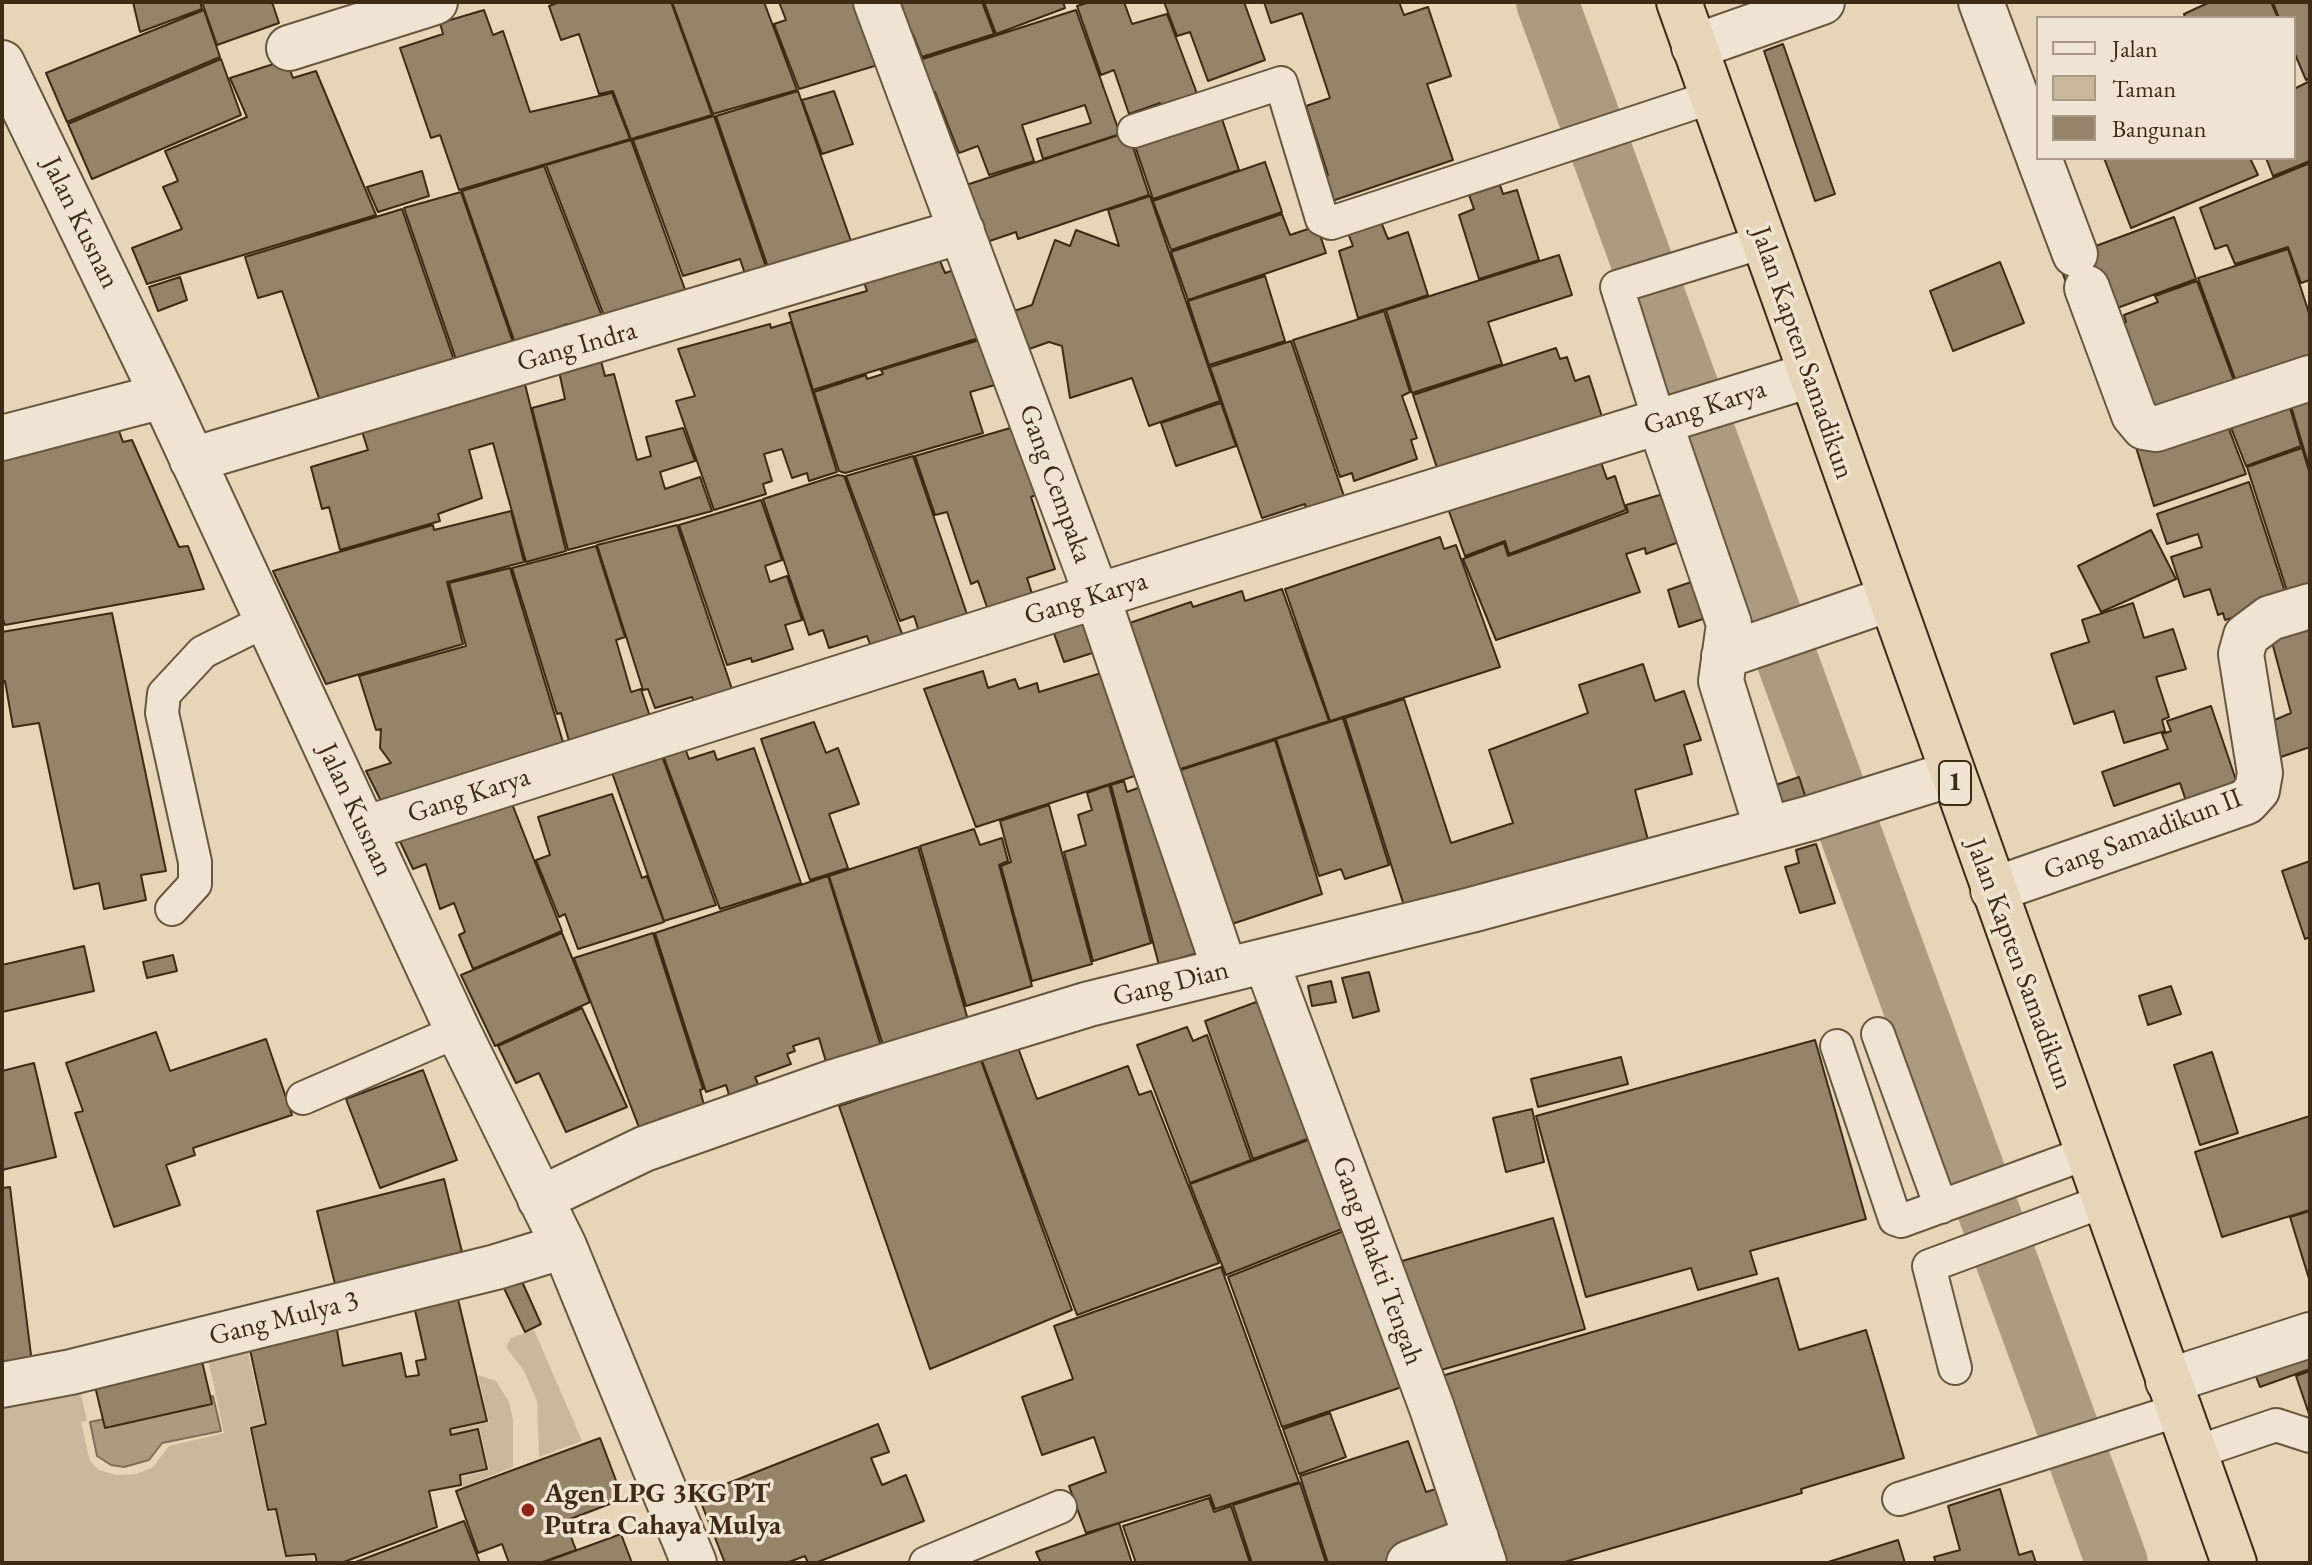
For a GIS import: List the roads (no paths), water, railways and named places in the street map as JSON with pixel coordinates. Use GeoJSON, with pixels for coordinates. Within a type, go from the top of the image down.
{"type":"FeatureCollection","features":[{"type":"Feature","properties":{"kind":"highway","name":"Jalan Kapten Samadikun"},"geometry":{"type":"LineString","coordinates":[[1679,2],[2234,1563]]}},
{"type":"Feature","properties":{"kind":"street"},"geometry":{"type":"LineString","coordinates":[[289,48],[435,2]]}},
{"type":"Feature","properties":{"kind":"street","name":"Gang Cempaka"},"geometry":{"type":"LineString","coordinates":[[876,2],[1097,596],[1245,965]]}},
{"type":"Feature","properties":{"kind":"street"},"geometry":{"type":"LineString","coordinates":[[1694,47],[1822,2]]}},
{"type":"Feature","properties":{"kind":"street"},"geometry":{"type":"LineString","coordinates":[[1981,2],[2036,148]]}},
{"type":"Feature","properties":{"kind":"street","name":"Jalan Kusnan"},"geometry":{"type":"LineString","coordinates":[[2,63],[192,460],[256,625],[364,829],[429,1043],[540,1199],[533,1255],[694,1563]]}},
{"type":"Feature","properties":{"kind":"street"},"geometry":{"type":"LineString","coordinates":[[2040,160],[2134,415],[2144,427],[2156,429],[2310,378]]}},
{"type":"Feature","properties":{"kind":"street","name":"Gang Indra"},"geometry":{"type":"LineString","coordinates":[[192,460],[962,231]]}},
{"type":"Feature","properties":{"kind":"street","name":"Gang Karya"},"geometry":{"type":"LineString","coordinates":[[364,829],[1097,596],[1810,375]]}},
{"type":"Feature","properties":{"kind":"street"},"geometry":{"type":"LineString","coordinates":[[2,438],[163,396]]}},
{"type":"Feature","properties":{"kind":"street"},"geometry":{"type":"LineString","coordinates":[[1670,419],[1736,652],[1721,681],[1767,829]]}},
{"type":"Feature","properties":{"kind":"street"},"geometry":{"type":"LineString","coordinates":[[1736,652],[1889,599]]}},
{"type":"Feature","properties":{"kind":"street","name":"Gang Samadikun II"},"geometry":{"type":"LineString","coordinates":[[1993,890],[2246,802],[2257,790],[2260,773],[2241,654],[2246,636],[2270,618],[2310,606]]}},
{"type":"Feature","properties":{"kind":"street","name":"Gang Dian"},"geometry":{"type":"LineString","coordinates":[[540,1199],[644,1149],[834,1082],[1089,1004],[1471,910],[1879,799],[1951,774]]}},
{"type":"Feature","properties":{"kind":"street","name":"Gang Bhakti Tengah"},"geometry":{"type":"LineString","coordinates":[[1245,965],[1432,1408],[1480,1550]]}},
{"type":"Feature","properties":{"kind":"street","name":"Gang Mulya 3"},"geometry":{"type":"LineString","coordinates":[[2,1385],[71,1372],[533,1255]]}},
{"type":"Feature","properties":{"kind":"street"},"geometry":{"type":"LineString","coordinates":[[2173,1395],[2310,1335]]}},
{"type":"Feature","properties":{"kind":"street"},"geometry":{"type":"LineString","coordinates":[[1409,1563],[1480,1550]]}},
{"type":"Feature","properties":{"kind":"lane"},"geometry":{"type":"LineString","coordinates":[[1134,131],[1281,83],[1322,219],[1331,223],[1712,97]]}},
{"type":"Feature","properties":{"kind":"lane"},"geometry":{"type":"LineString","coordinates":[[1670,419],[1617,287],[1763,242]]}},
{"type":"Feature","properties":{"kind":"lane"},"geometry":{"type":"LineString","coordinates":[[172,909],[195,884],[195,862],[162,713],[164,694],[195,660],[215,645],[256,625]]}},
{"type":"Feature","properties":{"kind":"lane"},"geometry":{"type":"LineString","coordinates":[[1878,1034],[1947,1204]]}},
{"type":"Feature","properties":{"kind":"lane"},"geometry":{"type":"LineString","coordinates":[[303,1098],[429,1043]]}},
{"type":"Feature","properties":{"kind":"lane"},"geometry":{"type":"LineString","coordinates":[[1837,1046],[1895,1219],[1901,1221],[2087,1153]]}},
{"type":"Feature","properties":{"kind":"lane"},"geometry":{"type":"LineString","coordinates":[[1955,1368],[1929,1266],[2104,1201]]}},
{"type":"Feature","properties":{"kind":"lane"},"geometry":{"type":"LineString","coordinates":[[1899,1499],[2100,1435],[2173,1395]]}},
{"type":"Feature","properties":{"kind":"lane"},"geometry":{"type":"LineString","coordinates":[[2194,1453],[2276,1425],[2310,1436]]}},
{"type":"Feature","properties":{"kind":"lane"},"geometry":{"type":"LineString","coordinates":[[926,1563],[1060,1507]]}},
{"type":"Feature","properties":{"kind":"waterway"},"geometry":{"type":"LineString","coordinates":[[1547,2],[2117,1563]]}},
{"type":"Feature","properties":{"kind":"place","name":"Agen LPG 3KG PT Putra Cahaya Mulya"},"geometry":{"type":"Point","coordinates":[528,1510]}}]}
